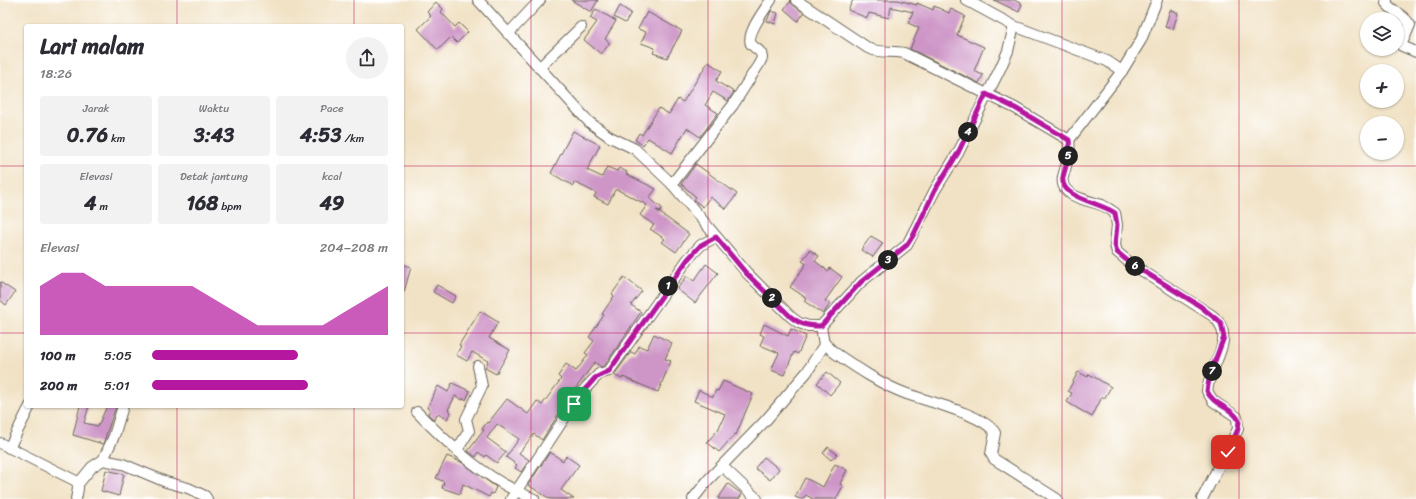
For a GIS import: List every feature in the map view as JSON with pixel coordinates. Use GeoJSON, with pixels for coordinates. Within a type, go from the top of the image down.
{"type":"FeatureCollection","features":[{"type":"Feature","properties":{"kind":"street"},"geometry":{"type":"LineString","coordinates":[[478,0],[588,122],[610,137],[635,149],[672,184],[746,273],[791,317],[799,323],[808,326],[821,326],[861,282],[907,245],[924,210],[958,153],[1008,51],[1014,26]]}},
{"type":"Feature","properties":{"kind":"street"},"geometry":{"type":"LineString","coordinates":[[508,34],[540,0]]}},
{"type":"Feature","properties":{"kind":"street"},"geometry":{"type":"LineString","coordinates":[[672,184],[733,105],[759,64],[762,58],[761,52],[752,45],[750,40],[755,25],[771,0]]}},
{"type":"Feature","properties":{"kind":"street"},"geometry":{"type":"LineString","coordinates":[[796,0],[868,48],[877,51],[895,50],[904,53],[1015,108],[1069,140]]}},
{"type":"Feature","properties":{"kind":"street"},"geometry":{"type":"LineString","coordinates":[[966,0],[1014,26],[1108,61],[1122,71]]}},
{"type":"Feature","properties":{"kind":"street"},"geometry":{"type":"LineString","coordinates":[[1157,0],[1141,40],[1122,71],[1069,140],[1069,151],[1062,183],[1066,190],[1076,197],[1103,206],[1115,213],[1117,225],[1115,245],[1117,252],[1130,263],[1213,316],[1221,323],[1224,330],[1223,342],[1210,374],[1207,391],[1213,401],[1237,417],[1238,429],[1202,499]]}},
{"type":"Feature","properties":{"kind":"street"},"geometry":{"type":"LineString","coordinates":[[1387,0],[1386,3],[1389,7],[1406,19],[1410,25],[1402,46],[1416,52]]}},
{"type":"Feature","properties":{"kind":"street"},"geometry":{"type":"LineString","coordinates":[[540,68],[581,27]]}},
{"type":"Feature","properties":{"kind":"street"},"geometry":{"type":"LineString","coordinates":[[513,496],[582,393],[599,374],[609,371],[688,259],[701,245],[716,237]]}},
{"type":"Feature","properties":{"kind":"street"},"geometry":{"type":"LineString","coordinates":[[693,499],[766,420],[806,372],[822,349],[824,343],[821,326]]}},
{"type":"Feature","properties":{"kind":"street"},"geometry":{"type":"LineString","coordinates":[[824,343],[843,358],[889,386],[906,394],[930,400],[986,424],[995,433],[991,454],[994,459],[1057,499]]}},
{"type":"Feature","properties":{"kind":"street"},"geometry":{"type":"LineString","coordinates":[[457,450],[469,433],[470,428],[466,419],[482,386],[478,366]]}},
{"type":"Feature","properties":{"kind":"street"},"geometry":{"type":"LineString","coordinates":[[29,408],[5,446],[26,454],[78,484]]}},
{"type":"Feature","properties":{"kind":"street"},"geometry":{"type":"LineString","coordinates":[[76,499],[78,484],[92,467],[104,460],[114,436],[121,408]]}},
{"type":"Feature","properties":{"kind":"street"},"geometry":{"type":"LineString","coordinates":[[418,412],[447,442],[513,496],[534,499]]}},
{"type":"Feature","properties":{"kind":"street"},"geometry":{"type":"LineString","coordinates":[[104,460],[123,464],[166,482],[188,488],[205,496],[207,499]]}},
{"type":"Feature","properties":{"kind":"street"},"geometry":{"type":"LineString","coordinates":[[722,466],[757,499]]}},
{"type":"Feature","properties":{"kind":"building"},"geometry":{"type":"Polygon","coordinates":[[[571,0],[598,0],[591,12],[571,0]]]}},
{"type":"Feature","properties":{"kind":"building"},"geometry":{"type":"Polygon","coordinates":[[[853,0],[898,0],[917,5],[917,3],[933,10],[934,6],[949,13],[951,9],[965,16],[957,35],[984,47],[974,71],[983,75],[979,83],[910,49],[919,28],[908,23],[913,12],[891,7],[889,18],[869,13],[867,18],[848,10],[853,0]]]}},
{"type":"Feature","properties":{"kind":"building"},"geometry":{"type":"Polygon","coordinates":[[[994,0],[1014,0],[1022,4],[1019,12],[994,0]]]}},
{"type":"Feature","properties":{"kind":"building"},"geometry":{"type":"Polygon","coordinates":[[[436,2],[443,9],[441,12],[455,27],[459,23],[468,32],[457,43],[451,37],[438,50],[418,29],[431,16],[427,12],[436,2]]]}},
{"type":"Feature","properties":{"kind":"building"},"geometry":{"type":"Polygon","coordinates":[[[790,2],[804,13],[798,21],[784,9],[790,2]]]}},
{"type":"Feature","properties":{"kind":"building"},"geometry":{"type":"Polygon","coordinates":[[[620,6],[631,13],[625,23],[614,17],[620,6]]]}},
{"type":"Feature","properties":{"kind":"building"},"geometry":{"type":"Polygon","coordinates":[[[596,9],[616,21],[605,39],[610,43],[601,54],[584,40],[597,22],[590,18],[596,9]]]}},
{"type":"Feature","properties":{"kind":"building"},"geometry":{"type":"Polygon","coordinates":[[[1170,10],[1178,13],[1173,29],[1165,27],[1170,10]]]}},
{"type":"Feature","properties":{"kind":"building"},"geometry":{"type":"Polygon","coordinates":[[[771,11],[778,13],[775,24],[767,21],[771,11]]]}},
{"type":"Feature","properties":{"kind":"building"},"geometry":{"type":"Polygon","coordinates":[[[647,12],[682,31],[667,58],[653,53],[655,48],[641,43],[646,32],[638,29],[647,12]]]}},
{"type":"Feature","properties":{"kind":"building"},"geometry":{"type":"Polygon","coordinates":[[[708,62],[722,71],[716,81],[734,92],[728,101],[713,92],[705,105],[718,113],[700,137],[687,128],[672,153],[648,138],[643,145],[635,140],[639,133],[642,135],[659,108],[669,114],[678,99],[683,102],[708,62]]]}},
{"type":"Feature","properties":{"kind":"building"},"geometry":{"type":"Polygon","coordinates":[[[573,131],[600,145],[587,170],[602,177],[607,167],[617,171],[619,168],[627,172],[626,174],[656,189],[649,198],[662,208],[660,211],[656,210],[689,234],[676,252],[662,242],[665,239],[650,229],[654,225],[640,215],[647,205],[618,190],[615,190],[608,204],[594,197],[596,193],[574,182],[573,186],[551,173],[573,131]]]}},
{"type":"Feature","properties":{"kind":"building"},"geometry":{"type":"Polygon","coordinates":[[[696,164],[737,194],[726,209],[710,197],[703,207],[694,200],[696,197],[681,184],[696,164]]]}},
{"type":"Feature","properties":{"kind":"building"},"geometry":{"type":"Polygon","coordinates":[[[871,236],[883,243],[873,257],[861,250],[871,236]]]}},
{"type":"Feature","properties":{"kind":"building"},"geometry":{"type":"Polygon","coordinates":[[[810,250],[819,256],[815,261],[828,271],[830,268],[842,277],[825,301],[830,304],[823,314],[804,301],[806,298],[790,287],[806,264],[802,261],[810,250]]]}},
{"type":"Feature","properties":{"kind":"building"},"geometry":{"type":"Polygon","coordinates":[[[706,264],[718,273],[695,303],[677,289],[687,276],[694,281],[706,264]]]}},
{"type":"Feature","properties":{"kind":"building"},"geometry":{"type":"Polygon","coordinates":[[[404,265],[411,267],[404,292],[404,265]]]}},
{"type":"Feature","properties":{"kind":"building"},"geometry":{"type":"Polygon","coordinates":[[[624,277],[642,291],[631,305],[641,312],[605,365],[601,367],[595,362],[570,396],[542,440],[534,434],[519,453],[529,460],[521,472],[515,468],[517,465],[506,457],[519,439],[497,424],[487,438],[506,452],[497,463],[486,455],[485,457],[478,452],[476,457],[468,451],[484,430],[482,429],[487,422],[488,423],[507,399],[528,414],[537,401],[542,405],[561,379],[558,376],[566,364],[576,371],[588,355],[585,353],[594,341],[589,337],[604,315],[602,314],[614,296],[612,294],[624,277]]]}},
{"type":"Feature","properties":{"kind":"building"},"geometry":{"type":"Polygon","coordinates":[[[0,282],[15,292],[6,305],[0,300],[0,282]]]}},
{"type":"Feature","properties":{"kind":"building"},"geometry":{"type":"Polygon","coordinates":[[[437,285],[456,296],[452,303],[433,292],[437,285]]]}},
{"type":"Feature","properties":{"kind":"building"},"geometry":{"type":"Polygon","coordinates":[[[480,311],[498,322],[489,338],[510,350],[496,374],[485,368],[488,361],[472,352],[467,361],[456,355],[461,346],[459,345],[480,311]]]}},
{"type":"Feature","properties":{"kind":"building"},"geometry":{"type":"Polygon","coordinates":[[[764,324],[788,336],[791,329],[806,336],[798,354],[794,352],[784,375],[771,370],[779,353],[760,345],[764,336],[760,334],[764,324]]]}},
{"type":"Feature","properties":{"kind":"building"},"geometry":{"type":"Polygon","coordinates":[[[654,334],[672,343],[665,359],[671,361],[658,392],[623,377],[622,379],[614,375],[631,352],[635,354],[639,346],[647,349],[654,334]]]}},
{"type":"Feature","properties":{"kind":"building"},"geometry":{"type":"Polygon","coordinates":[[[827,372],[840,383],[830,395],[817,383],[827,372]]]}},
{"type":"Feature","properties":{"kind":"building"},"geometry":{"type":"Polygon","coordinates":[[[1078,372],[1088,377],[1089,374],[1111,387],[1104,399],[1102,397],[1092,417],[1067,402],[1072,393],[1068,391],[1078,372]]]}},
{"type":"Feature","properties":{"kind":"building"},"geometry":{"type":"Polygon","coordinates":[[[723,381],[753,394],[736,435],[735,434],[719,452],[707,442],[718,430],[725,414],[694,401],[699,390],[713,397],[723,381]]]}},
{"type":"Feature","properties":{"kind":"building"},"geometry":{"type":"Polygon","coordinates":[[[452,383],[470,391],[466,400],[455,396],[448,410],[451,412],[447,419],[438,414],[434,420],[428,414],[430,409],[427,408],[438,386],[448,392],[452,383]]]}},
{"type":"Feature","properties":{"kind":"building"},"geometry":{"type":"Polygon","coordinates":[[[80,408],[88,408],[84,423],[98,426],[106,408],[115,408],[103,444],[73,435],[80,408]]]}},
{"type":"Feature","properties":{"kind":"building"},"geometry":{"type":"Polygon","coordinates":[[[828,447],[837,454],[831,460],[823,453],[828,447]]]}},
{"type":"Feature","properties":{"kind":"building"},"geometry":{"type":"Polygon","coordinates":[[[550,452],[563,461],[566,456],[579,465],[561,490],[574,499],[550,499],[528,485],[550,452]]]}},
{"type":"Feature","properties":{"kind":"building"},"geometry":{"type":"Polygon","coordinates":[[[447,456],[461,462],[496,487],[493,494],[491,493],[489,497],[463,484],[460,494],[442,488],[444,482],[436,478],[447,456]]]}},
{"type":"Feature","properties":{"kind":"building"},"geometry":{"type":"Polygon","coordinates":[[[764,457],[779,469],[770,480],[755,468],[764,457]]]}},
{"type":"Feature","properties":{"kind":"building"},"geometry":{"type":"Polygon","coordinates":[[[835,464],[847,470],[840,484],[843,486],[836,499],[813,499],[806,495],[803,499],[795,497],[805,478],[823,487],[835,464]]]}},
{"type":"Feature","properties":{"kind":"building"},"geometry":{"type":"Polygon","coordinates":[[[106,470],[124,474],[119,496],[101,491],[106,470]]]}},
{"type":"Feature","properties":{"kind":"building"},"geometry":{"type":"Polygon","coordinates":[[[728,484],[742,494],[739,499],[718,499],[728,484]]]}},
{"type":"Feature","properties":{"kind":"route"},"geometry":{"type":"LineString","coordinates":[[574,404],[599,374],[609,371],[622,350],[688,259],[701,245],[716,237],[746,273],[791,317],[799,323],[808,326],[821,326],[861,282],[907,245],[914,234],[924,210],[935,190],[958,153],[986,94],[1015,108],[1069,140],[1070,145],[1062,183],[1066,190],[1076,197],[1103,206],[1115,213],[1117,218],[1115,245],[1117,252],[1130,263],[1200,306],[1221,323],[1224,330],[1223,342],[1210,374],[1207,391],[1213,401],[1232,412],[1239,421],[1236,435],[1228,452]]}}]}
